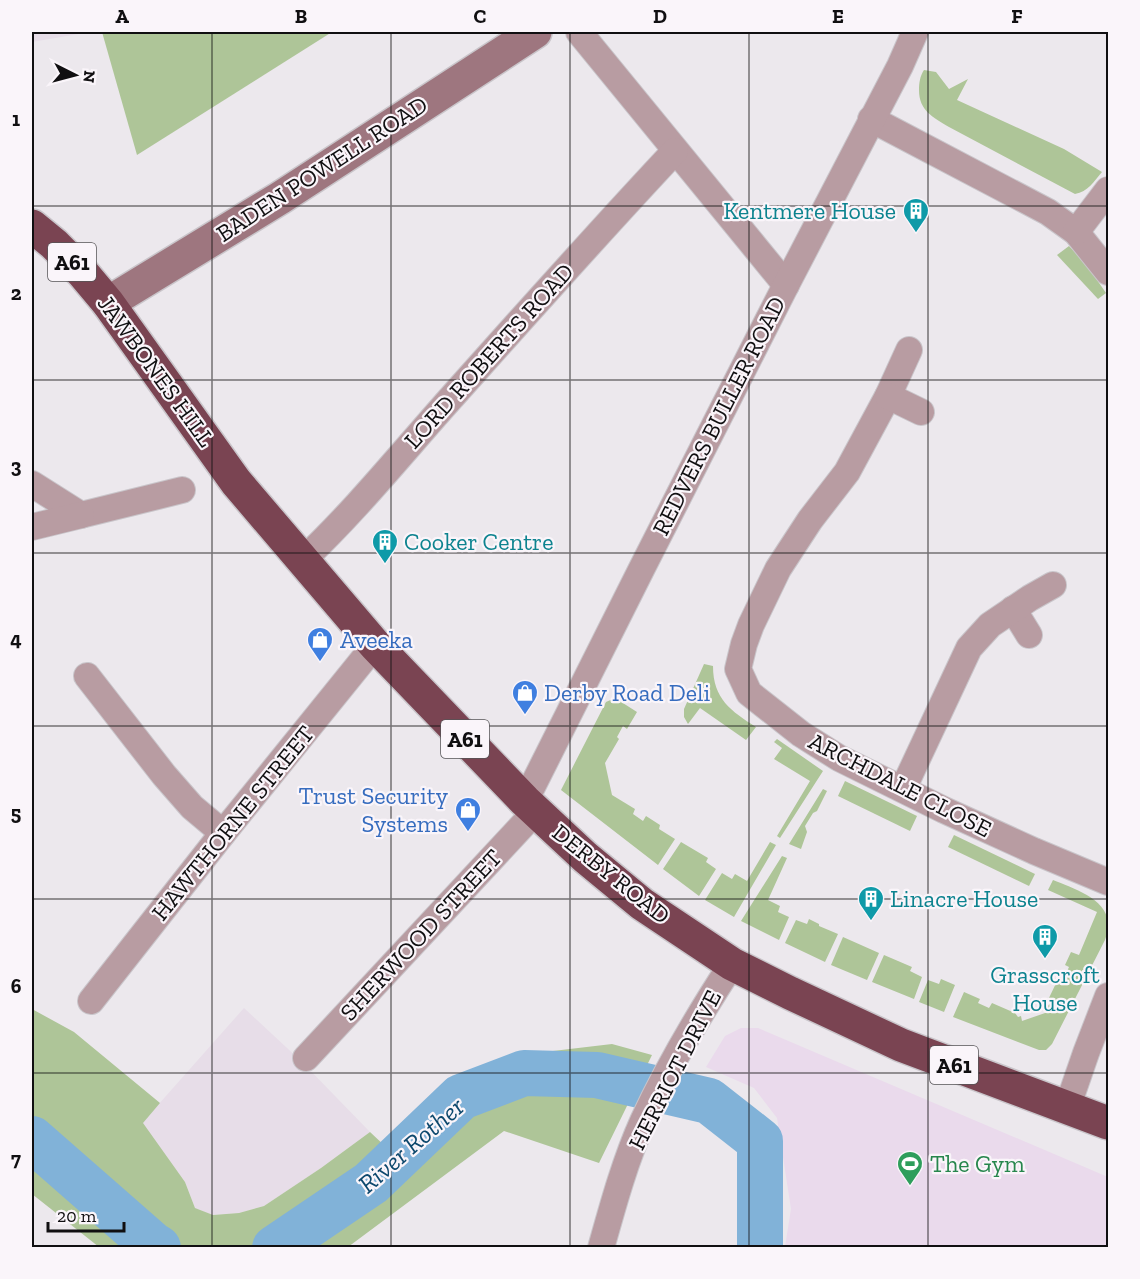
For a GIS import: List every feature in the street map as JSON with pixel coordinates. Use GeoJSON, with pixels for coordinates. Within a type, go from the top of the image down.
{"type":"FeatureCollection","features":[{"type":"Feature","properties":{"kind":"highway","name":"JAWBONES HILL"},"geometry":{"type":"LineString","coordinates":[[32,226],[82,272],[108,303],[227,469]]}},
{"type":"Feature","properties":{"kind":"highway","name":"DERBY ROAD"},"geometry":{"type":"LineString","coordinates":[[227,469],[249,498],[375,645],[530,806],[585,857],[642,904],[732,964],[790,993],[902,1045],[1108,1123]]}},
{"type":"Feature","properties":{"kind":"street","name":"BADEN POWELL ROAD"},"geometry":{"type":"LineString","coordinates":[[108,303],[280,198],[535,32]]}},
{"type":"Feature","properties":{"kind":"street"},"geometry":{"type":"LineString","coordinates":[[579,32],[786,285]]}},
{"type":"Feature","properties":{"kind":"street","name":"REDVERS BULLER ROAD"},"geometry":{"type":"LineString","coordinates":[[530,806],[581,687],[900,66],[915,32]]}},
{"type":"Feature","properties":{"kind":"street"},"geometry":{"type":"LineString","coordinates":[[871,119],[1048,212],[1076,232],[1108,272]]}},
{"type":"Feature","properties":{"kind":"street","name":"LORD ROBERTS ROAD"},"geometry":{"type":"LineString","coordinates":[[302,561],[363,498],[675,151]]}},
{"type":"Feature","properties":{"kind":"street"},"geometry":{"type":"LineString","coordinates":[[1076,232],[1108,190]]}},
{"type":"Feature","properties":{"kind":"street","name":"ARCHDALE CLOSE"},"geometry":{"type":"LineString","coordinates":[[909,350],[888,396],[847,472],[810,520],[778,569],[751,625],[738,669],[749,693],[801,734],[839,758],[954,815],[1108,882]]}},
{"type":"Feature","properties":{"kind":"street"},"geometry":{"type":"LineString","coordinates":[[888,396],[921,412]]}},
{"type":"Feature","properties":{"kind":"street"},"geometry":{"type":"LineString","coordinates":[[32,484],[81,515]]}},
{"type":"Feature","properties":{"kind":"street"},"geometry":{"type":"LineString","coordinates":[[32,528],[182,490]]}},
{"type":"Feature","properties":{"kind":"street"},"geometry":{"type":"LineString","coordinates":[[903,789],[969,648],[990,625],[1053,585]]}},
{"type":"Feature","properties":{"kind":"street"},"geometry":{"type":"LineString","coordinates":[[1013,609],[1029,635]]}},
{"type":"Feature","properties":{"kind":"street","name":"HAWTHORNE STREET"},"geometry":{"type":"LineString","coordinates":[[92,1001],[223,833],[375,645]]}},
{"type":"Feature","properties":{"kind":"street"},"geometry":{"type":"LineString","coordinates":[[87,676],[164,775],[192,807],[223,833]]}},
{"type":"Feature","properties":{"kind":"street","name":"SHERWOOD STREET"},"geometry":{"type":"LineString","coordinates":[[306,1058],[530,806]]}},
{"type":"Feature","properties":{"kind":"street","name":"HERRIOT DRIVE"},"geometry":{"type":"LineString","coordinates":[[601,1248],[618,1190],[644,1120],[706,1003],[732,964]]}},
{"type":"Feature","properties":{"kind":"street"},"geometry":{"type":"LineString","coordinates":[[1067,1108],[1108,996]]}},
{"type":"Feature","properties":{"kind":"shaded area"},"geometry":{"type":"Polygon","coordinates":[[[32,32],[90,32],[32,42],[32,32]]]}},
{"type":"Feature","properties":{"kind":"shaded area"},"geometry":{"type":"Polygon","coordinates":[[[244,1008],[301,1061],[370,1132],[264,1206],[239,1213],[212,1215],[195,1208],[185,1182],[142,1123],[244,1008]]]}},
{"type":"Feature","properties":{"kind":"shaded area"},"geometry":{"type":"Polygon","coordinates":[[[741,1028],[758,1028],[1108,1177],[1108,1247],[785,1247],[791,1209],[777,1118],[754,1088],[706,1067],[725,1036],[741,1028]]]}},
{"type":"Feature","properties":{"kind":"green space"},"geometry":{"type":"Polygon","coordinates":[[[102,32],[332,32],[137,155],[102,32]]]}},
{"type":"Feature","properties":{"kind":"green space"},"geometry":{"type":"Polygon","coordinates":[[[924,70],[936,72],[949,89],[968,79],[957,100],[1064,149],[1102,172],[1087,189],[1075,194],[949,127],[928,113],[921,103],[919,85],[924,70]]]}},
{"type":"Feature","properties":{"kind":"green space"},"geometry":{"type":"Polygon","coordinates":[[[1069,246],[1086,264],[1106,293],[1098,299],[1057,255],[1069,246]]]}},
{"type":"Feature","properties":{"kind":"green space"},"geometry":{"type":"Polygon","coordinates":[[[704,664],[713,666],[716,687],[725,703],[756,727],[746,740],[700,708],[688,724],[684,717],[684,709],[704,664]]]}},
{"type":"Feature","properties":{"kind":"green space"},"geometry":{"type":"Polygon","coordinates":[[[615,698],[637,712],[627,729],[623,726],[617,737],[619,739],[605,763],[612,795],[635,809],[633,814],[643,821],[646,816],[660,825],[659,829],[675,839],[658,865],[561,790],[606,702],[615,698]]]}},
{"type":"Feature","properties":{"kind":"green space"},"geometry":{"type":"Polygon","coordinates":[[[777,739],[823,771],[780,838],[777,836],[810,781],[774,759],[782,748],[774,742],[777,739]]]}},
{"type":"Feature","properties":{"kind":"green space"},"geometry":{"type":"Polygon","coordinates":[[[845,781],[917,816],[910,831],[838,796],[845,781]]]}},
{"type":"Feature","properties":{"kind":"green space"},"geometry":{"type":"Polygon","coordinates":[[[823,789],[827,791],[817,811],[813,813],[805,826],[807,832],[801,849],[789,844],[823,789]]]}},
{"type":"Feature","properties":{"kind":"green space"},"geometry":{"type":"Polygon","coordinates":[[[954,835],[1035,874],[1029,886],[948,847],[954,835]]]}},
{"type":"Feature","properties":{"kind":"green space"},"geometry":{"type":"Polygon","coordinates":[[[681,842],[708,858],[706,862],[716,869],[699,896],[663,869],[681,842]]]}},
{"type":"Feature","properties":{"kind":"green space"},"geometry":{"type":"Polygon","coordinates":[[[770,842],[776,845],[734,917],[705,900],[722,873],[732,879],[735,874],[747,881],[770,842]]]}},
{"type":"Feature","properties":{"kind":"green space"},"geometry":{"type":"Polygon","coordinates":[[[782,856],[787,858],[768,900],[780,906],[778,912],[789,917],[779,940],[741,921],[782,856]]]}},
{"type":"Feature","properties":{"kind":"green space"},"geometry":{"type":"Polygon","coordinates":[[[1053,880],[1095,900],[1106,914],[1108,926],[1105,940],[1052,1044],[1046,1050],[1039,1050],[953,1017],[964,992],[980,999],[978,1003],[989,1008],[992,1003],[1015,1013],[1018,1017],[1021,1016],[1022,1021],[1048,1012],[1046,1007],[1050,1004],[1048,1000],[1059,977],[1064,978],[1069,967],[1065,965],[1071,952],[1079,955],[1097,912],[1048,890],[1053,880]]]}},
{"type":"Feature","properties":{"kind":"green space"},"geometry":{"type":"Polygon","coordinates":[[[809,919],[838,934],[825,962],[785,943],[796,920],[807,924],[809,919]]]}},
{"type":"Feature","properties":{"kind":"green space"},"geometry":{"type":"Polygon","coordinates":[[[843,937],[879,953],[867,980],[831,965],[843,937]]]}},
{"type":"Feature","properties":{"kind":"green space"},"geometry":{"type":"Polygon","coordinates":[[[884,955],[912,967],[910,971],[922,977],[914,999],[872,982],[884,955]]]}},
{"type":"Feature","properties":{"kind":"green space"},"geometry":{"type":"Polygon","coordinates":[[[941,979],[955,985],[944,1012],[919,1002],[928,980],[939,984],[941,979]]]}},
{"type":"Feature","properties":{"kind":"green space"},"geometry":{"type":"Polygon","coordinates":[[[32,1009],[74,1032],[160,1103],[143,1123],[185,1182],[195,1208],[213,1215],[239,1213],[264,1206],[370,1132],[386,1147],[460,1080],[519,1055],[612,1044],[652,1055],[599,1163],[504,1131],[348,1247],[99,1247],[32,1194],[32,1009]]]}},
{"type":"Feature","properties":{"kind":"waterway","name":"River Rother"},"geometry":{"type":"LineString","coordinates":[[275,1248],[371,1183],[461,1097],[524,1073],[597,1075],[709,1101],[760,1141],[760,1248]]}},
{"type":"Feature","properties":{"kind":"waterway","name":"River Rother"},"geometry":{"type":"LineString","coordinates":[[32,1139],[158,1248]]}},
{"type":"Feature","properties":{"kind":"place","name":"Kentmere House"},"geometry":{"type":"Point","coordinates":[916,234]}},
{"type":"Feature","properties":{"kind":"place","name":"Cooker Centre"},"geometry":{"type":"Point","coordinates":[385,565]}},
{"type":"Feature","properties":{"kind":"place","name":"Aveeka"},"geometry":{"type":"Point","coordinates":[320,663]}},
{"type":"Feature","properties":{"kind":"place","name":"Derby Road Deli"},"geometry":{"type":"Point","coordinates":[525,716]}},
{"type":"Feature","properties":{"kind":"place","name":"Trust Security Systems"},"geometry":{"type":"Point","coordinates":[468,833]}},
{"type":"Feature","properties":{"kind":"place","name":"Linacre House"},"geometry":{"type":"Point","coordinates":[871,922]}},
{"type":"Feature","properties":{"kind":"place","name":"Grasscroft House"},"geometry":{"type":"Point","coordinates":[1045,960]}},
{"type":"Feature","properties":{"kind":"place","name":"The Gym"},"geometry":{"type":"Point","coordinates":[910,1187]}}]}
